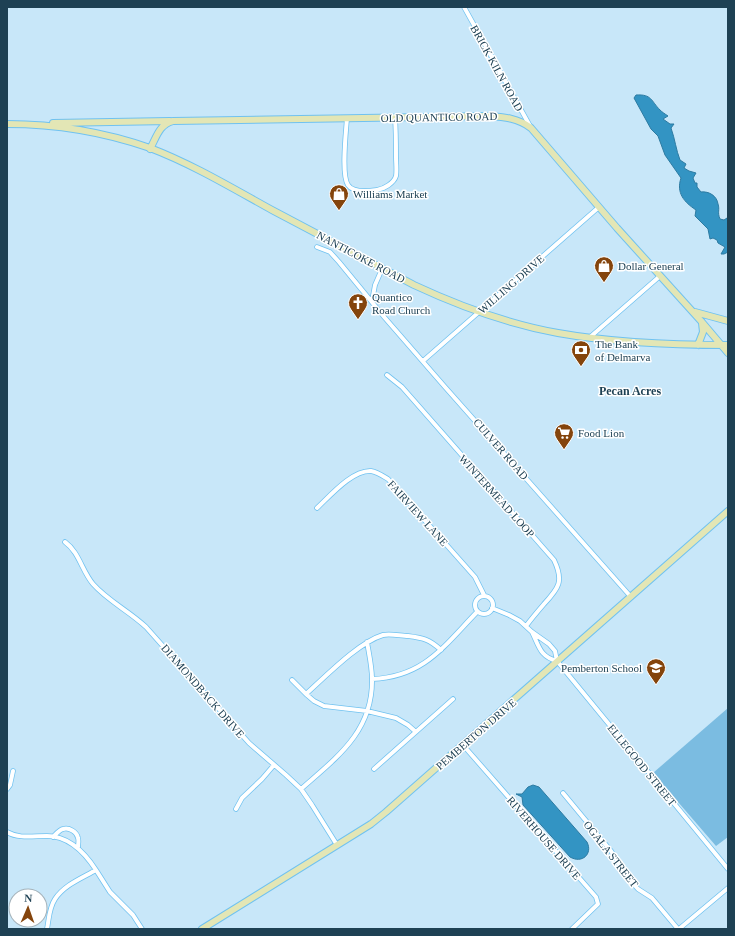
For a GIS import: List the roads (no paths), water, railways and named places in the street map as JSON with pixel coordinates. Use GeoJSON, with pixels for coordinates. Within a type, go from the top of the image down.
{"type":"FeatureCollection","features":[{"type":"Feature","properties":{"kind":"street","name":"BRICK KILN ROAD"},"geometry":{"type":"LineString","coordinates":[[464,7],[531,128]]}},
{"type":"Feature","properties":{"kind":"street","name":"OLD QUANTICO ROAD"},"geometry":{"type":"LineString","coordinates":[[36,125],[62,123],[347,118],[504,117],[518,120],[531,128],[660,276],[725,345],[728,353]]}},
{"type":"Feature","properties":{"kind":"street"},"geometry":{"type":"LineString","coordinates":[[347,118],[345,155],[346,179],[348,186],[357,190],[375,191],[382,190],[396,176],[396,118]]}},
{"type":"Feature","properties":{"kind":"street"},"geometry":{"type":"LineString","coordinates":[[150,149],[161,128],[165,124],[173,121]]}},
{"type":"Feature","properties":{"kind":"street","name":"NANTICOKE ROAD"},"geometry":{"type":"LineString","coordinates":[[7,124],[61,127],[96,133],[150,149],[200,171],[382,269],[434,294],[526,326],[589,338],[637,343],[725,345]]}},
{"type":"Feature","properties":{"kind":"street","name":"WILLING DRIVE"},"geometry":{"type":"LineString","coordinates":[[423,361],[599,207]]}},
{"type":"Feature","properties":{"kind":"street","name":"CULVER ROAD"},"geometry":{"type":"LineString","coordinates":[[317,247],[330,252],[423,361],[631,597]]}},
{"type":"Feature","properties":{"kind":"street"},"geometry":{"type":"LineString","coordinates":[[372,301],[375,285],[382,269]]}},
{"type":"Feature","properties":{"kind":"street"},"geometry":{"type":"LineString","coordinates":[[589,338],[660,276]]}},
{"type":"Feature","properties":{"kind":"street"},"geometry":{"type":"LineString","coordinates":[[693,312],[728,321]]}},
{"type":"Feature","properties":{"kind":"street"},"geometry":{"type":"LineString","coordinates":[[698,345],[703,332],[701,321]]}},
{"type":"Feature","properties":{"kind":"street","name":"WINTERMEAD LOOP"},"geometry":{"type":"LineString","coordinates":[[387,375],[402,387],[554,560],[558,569],[559,580],[556,590],[526,626]]}},
{"type":"Feature","properties":{"kind":"street","name":"FAIRVIEW LANE"},"geometry":{"type":"LineString","coordinates":[[317,508],[343,484],[357,474],[370,471],[380,474],[388,479],[475,577],[484,596]]}},
{"type":"Feature","properties":{"kind":"street","name":"PEMBERTON DRIVE"},"geometry":{"type":"LineString","coordinates":[[202,929],[371,824],[463,745],[728,511]]}},
{"type":"Feature","properties":{"kind":"street","name":"DIAMONDBACK DRIVE"},"geometry":{"type":"LineString","coordinates":[[65,542],[73,550],[85,573],[93,584],[107,597],[130,613],[146,627],[249,743],[286,774],[300,789],[337,845]]}},
{"type":"Feature","properties":{"kind":"street"},"geometry":{"type":"LineString","coordinates":[[488,596],[492,600],[492,608],[486,614],[477,612],[474,605],[476,600],[478,598],[488,596]]}},
{"type":"Feature","properties":{"kind":"street"},"geometry":{"type":"LineString","coordinates":[[492,608],[509,614],[551,646],[555,651],[557,661],[548,659],[532,632]]}},
{"type":"Feature","properties":{"kind":"street"},"geometry":{"type":"LineString","coordinates":[[372,679],[392,677],[411,671],[429,661],[477,612]]}},
{"type":"Feature","properties":{"kind":"street"},"geometry":{"type":"LineString","coordinates":[[306,694],[336,667],[368,642],[384,634],[426,639],[433,642],[441,650]]}},
{"type":"Feature","properties":{"kind":"street"},"geometry":{"type":"LineString","coordinates":[[300,789],[346,748],[359,730],[367,711],[372,679],[368,642]]}},
{"type":"Feature","properties":{"kind":"street","name":"ELLEGOOD STREET"},"geometry":{"type":"LineString","coordinates":[[557,661],[728,869]]}},
{"type":"Feature","properties":{"kind":"street"},"geometry":{"type":"LineString","coordinates":[[292,680],[314,701],[324,706],[367,711],[396,718],[416,732]]}},
{"type":"Feature","properties":{"kind":"street"},"geometry":{"type":"LineString","coordinates":[[374,770],[453,699]]}},
{"type":"Feature","properties":{"kind":"street","name":"RIVERHOUSE DRIVE"},"geometry":{"type":"LineString","coordinates":[[463,745],[596,897],[598,904],[572,929]]}},
{"type":"Feature","properties":{"kind":"street"},"geometry":{"type":"LineString","coordinates":[[236,809],[242,798],[262,779],[274,764]]}},
{"type":"Feature","properties":{"kind":"street"},"geometry":{"type":"LineString","coordinates":[[7,788],[10,785],[13,772]]}},
{"type":"Feature","properties":{"kind":"street","name":"OGALA STREET"},"geometry":{"type":"LineString","coordinates":[[563,793],[610,851],[627,877],[638,889],[652,898],[678,929]]}},
{"type":"Feature","properties":{"kind":"street"},"geometry":{"type":"LineString","coordinates":[[53,837],[57,832],[63,829],[70,829],[75,832],[78,837],[78,847]]}},
{"type":"Feature","properties":{"kind":"street"},"geometry":{"type":"LineString","coordinates":[[7,832],[12,835],[28,838],[59,838],[78,847],[89,859],[110,892],[133,915],[142,929]]}},
{"type":"Feature","properties":{"kind":"street"},"geometry":{"type":"LineString","coordinates":[[47,929],[50,909],[62,890],[96,870]]}},
{"type":"Feature","properties":{"kind":"street"},"geometry":{"type":"LineString","coordinates":[[678,929],[728,888]]}},
{"type":"Feature","properties":{"kind":"place","name":"Williams Market"},"geometry":{"type":"Point","coordinates":[339,211]}},
{"type":"Feature","properties":{"kind":"place","name":"Dollar General"},"geometry":{"type":"Point","coordinates":[604,283]}},
{"type":"Feature","properties":{"kind":"place","name":"Quantico Road Church"},"geometry":{"type":"Point","coordinates":[358,320]}},
{"type":"Feature","properties":{"kind":"place","name":"The Bank of Delmarva"},"geometry":{"type":"Point","coordinates":[581,367]}},
{"type":"Feature","properties":{"kind":"place","name":"Food Lion"},"geometry":{"type":"Point","coordinates":[564,450]}},
{"type":"Feature","properties":{"kind":"place","name":"Pemberton School"},"geometry":{"type":"Point","coordinates":[656,685]}},
{"type":"Feature","properties":{"kind":"district","name":"Pecan Acres"},"geometry":{"type":"Point","coordinates":[630,391]}}]}
